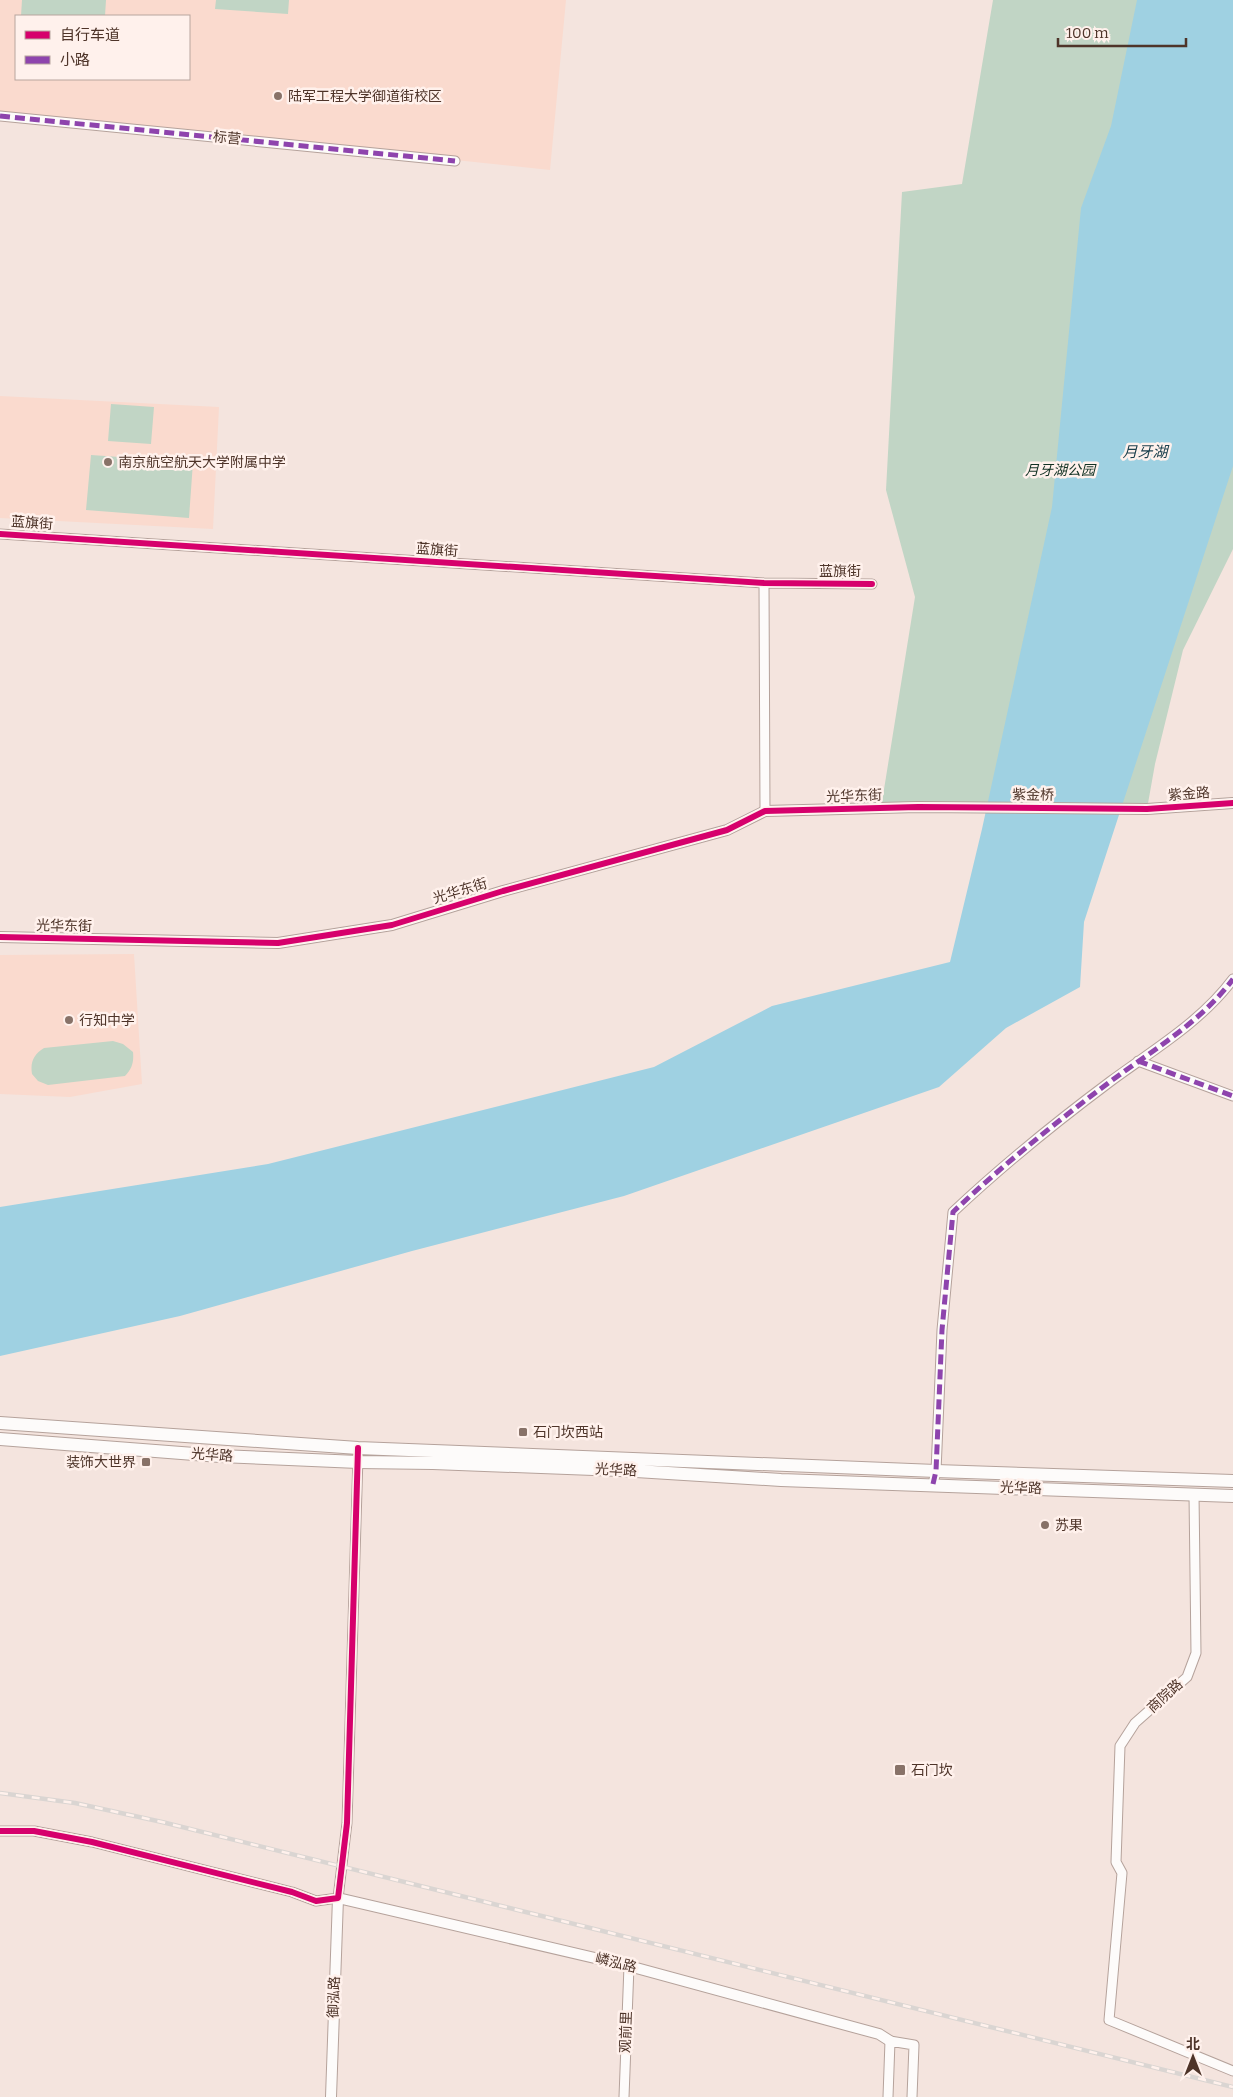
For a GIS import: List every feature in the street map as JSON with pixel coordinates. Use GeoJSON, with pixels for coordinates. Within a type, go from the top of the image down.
{"type":"FeatureCollection","features":[{"type":"Feature","properties":{"kind":"main road","name":"光华路"},"geometry":{"type":"LineString","coordinates":[[0,1423],[358,1448],[1233,1481]]}},
{"type":"Feature","properties":{"kind":"main road","name":"光华路"},"geometry":{"type":"LineString","coordinates":[[0,1439],[220,1456],[620,1470],[781,1480],[1233,1496]]}},
{"type":"Feature","properties":{"kind":"street","name":"标营"},"geometry":{"type":"LineString","coordinates":[[0,116],[455,161]]}},
{"type":"Feature","properties":{"kind":"street","name":"蓝旗街"},"geometry":{"type":"LineString","coordinates":[[0,534],[764,583],[872,584]]}},
{"type":"Feature","properties":{"kind":"street"},"geometry":{"type":"LineString","coordinates":[[764,583],[765,811]]}},
{"type":"Feature","properties":{"kind":"street","name":"紫金路"},"geometry":{"type":"LineString","coordinates":[[1147,809],[1233,803]]}},
{"type":"Feature","properties":{"kind":"street","name":"光华东街"},"geometry":{"type":"LineString","coordinates":[[0,937],[278,944],[382,926],[727,830],[765,811],[918,807]]}},
{"type":"Feature","properties":{"kind":"street","name":"紫金桥"},"geometry":{"type":"LineString","coordinates":[[918,807],[1147,809]]}},
{"type":"Feature","properties":{"kind":"street"},"geometry":{"type":"LineString","coordinates":[[933,1484],[936,1471],[942,1330],[953,1212],[998,1169],[1060,1119],[1191,1023],[1226,989],[1233,979]]}},
{"type":"Feature","properties":{"kind":"street"},"geometry":{"type":"LineString","coordinates":[[1138,1061],[1233,1096]]}},
{"type":"Feature","properties":{"kind":"street"},"geometry":{"type":"LineString","coordinates":[[0,1831],[34,1832],[92,1842],[292,1892],[316,1900],[338,1898],[347,1823],[358,1448]]}},
{"type":"Feature","properties":{"kind":"street","name":"商院路"},"geometry":{"type":"LineString","coordinates":[[1194,1494],[1196,1653],[1187,1677],[1135,1723],[1120,1746],[1116,1862],[1122,1873],[1108,2020],[1233,2071]]}},
{"type":"Feature","properties":{"kind":"street","name":"嶙泓路"},"geometry":{"type":"LineString","coordinates":[[338,1898],[629,1966],[878,2034],[890,2040]]}},
{"type":"Feature","properties":{"kind":"street","name":"御泓路"},"geometry":{"type":"LineString","coordinates":[[330,2097],[338,1898]]}},
{"type":"Feature","properties":{"kind":"street","name":"观前里"},"geometry":{"type":"LineString","coordinates":[[624,2097],[629,1966]]}},
{"type":"Feature","properties":{"kind":"street"},"geometry":{"type":"LineString","coordinates":[[888,2097],[890,2040],[914,2045],[912,2097]]}},
{"type":"Feature","properties":{"kind":"shaded area","name":"陆军工程大学御道街校区"},"geometry":{"type":"Polygon","coordinates":[[[0,0],[566,0],[550,170],[0,112],[0,0]]]}},
{"type":"Feature","properties":{"kind":"shaded area","name":"南京航空航天大学附属中学"},"geometry":{"type":"Polygon","coordinates":[[[0,396],[219,407],[213,529],[0,518],[0,396]]]}},
{"type":"Feature","properties":{"kind":"shaded area","name":"行知中学"},"geometry":{"type":"Polygon","coordinates":[[[134,954],[142,1084],[70,1097],[0,1094],[0,955],[134,954]]]}},
{"type":"Feature","properties":{"kind":"green space"},"geometry":{"type":"Polygon","coordinates":[[[22,0],[106,0],[105,15],[21,15],[22,0]]]}},
{"type":"Feature","properties":{"kind":"green space"},"geometry":{"type":"Polygon","coordinates":[[[216,0],[289,0],[288,14],[215,9],[216,0]]]}},
{"type":"Feature","properties":{"kind":"green space","name":"月牙湖公园"},"geometry":{"type":"Polygon","coordinates":[[[993,0],[1233,0],[1233,549],[1183,650],[1155,764],[1147,809],[881,808],[915,597],[886,490],[902,192],[962,184],[993,0]]]}},
{"type":"Feature","properties":{"kind":"green space"},"geometry":{"type":"Polygon","coordinates":[[[111,404],[154,407],[151,444],[108,441],[111,404]]]}},
{"type":"Feature","properties":{"kind":"green space"},"geometry":{"type":"Polygon","coordinates":[[[91,455],[193,462],[189,518],[86,510],[91,455]]]}},
{"type":"Feature","properties":{"kind":"green space"},"geometry":{"type":"Polygon","coordinates":[[[113,1041],[123,1044],[133,1052],[132,1065],[125,1076],[48,1085],[38,1081],[32,1074],[34,1059],[44,1048],[113,1041]]]}},
{"type":"Feature","properties":{"kind":"water","name":"月牙湖"},"geometry":{"type":"Polygon","coordinates":[[[1137,0],[1233,0],[1233,466],[1084,922],[1080,987],[1006,1028],[939,1087],[624,1196],[412,1251],[180,1316],[0,1356],[0,1207],[268,1164],[654,1067],[772,1006],[950,962],[982,829],[1052,507],[1081,208],[1111,126],[1137,0]]]}},
{"type":"Feature","properties":{"kind":"railway"},"geometry":{"type":"LineString","coordinates":[[0,1793],[75,1803],[162,1822],[1233,2087]]}},
{"type":"Feature","properties":{"kind":"marked path"},"geometry":{"type":"LineString","coordinates":[[0,116],[455,161]]}},
{"type":"Feature","properties":{"kind":"marked path"},"geometry":{"type":"LineString","coordinates":[[933,1484],[936,1471],[942,1330],[953,1212],[991,1177],[1050,1128],[1191,1022],[1206,1009],[1233,979]]}},
{"type":"Feature","properties":{"kind":"marked path"},"geometry":{"type":"LineString","coordinates":[[1138,1061],[1233,1096]]}},
{"type":"Feature","properties":{"kind":"cycle path"},"geometry":{"type":"LineString","coordinates":[[0,534],[764,583],[872,584]]}},
{"type":"Feature","properties":{"kind":"cycle path"},"geometry":{"type":"LineString","coordinates":[[0,937],[278,943],[392,925],[503,891],[727,830],[765,811],[918,807],[1147,809],[1233,803]]}},
{"type":"Feature","properties":{"kind":"cycle path"},"geometry":{"type":"LineString","coordinates":[[0,1831],[34,1831],[92,1842],[292,1892],[316,1901],[338,1898],[347,1823],[358,1448]]}},
{"type":"Feature","properties":{"kind":"place","name":"陆军工程大学御道街校区"},"geometry":{"type":"Point","coordinates":[278,96]}},
{"type":"Feature","properties":{"kind":"place","name":"南京航空航天大学附属中学"},"geometry":{"type":"Point","coordinates":[108,462]}},
{"type":"Feature","properties":{"kind":"place","name":"行知中学"},"geometry":{"type":"Point","coordinates":[69,1020]}},
{"type":"Feature","properties":{"kind":"place","name":"石门坎西站"},"geometry":{"type":"Point","coordinates":[523,1432]}},
{"type":"Feature","properties":{"kind":"place","name":"装饰大世界"},"geometry":{"type":"Point","coordinates":[146,1462]}},
{"type":"Feature","properties":{"kind":"place","name":"苏果"},"geometry":{"type":"Point","coordinates":[1045,1525]}},
{"type":"Feature","properties":{"kind":"place","name":"石门坎"},"geometry":{"type":"Point","coordinates":[900,1770]}}]}
